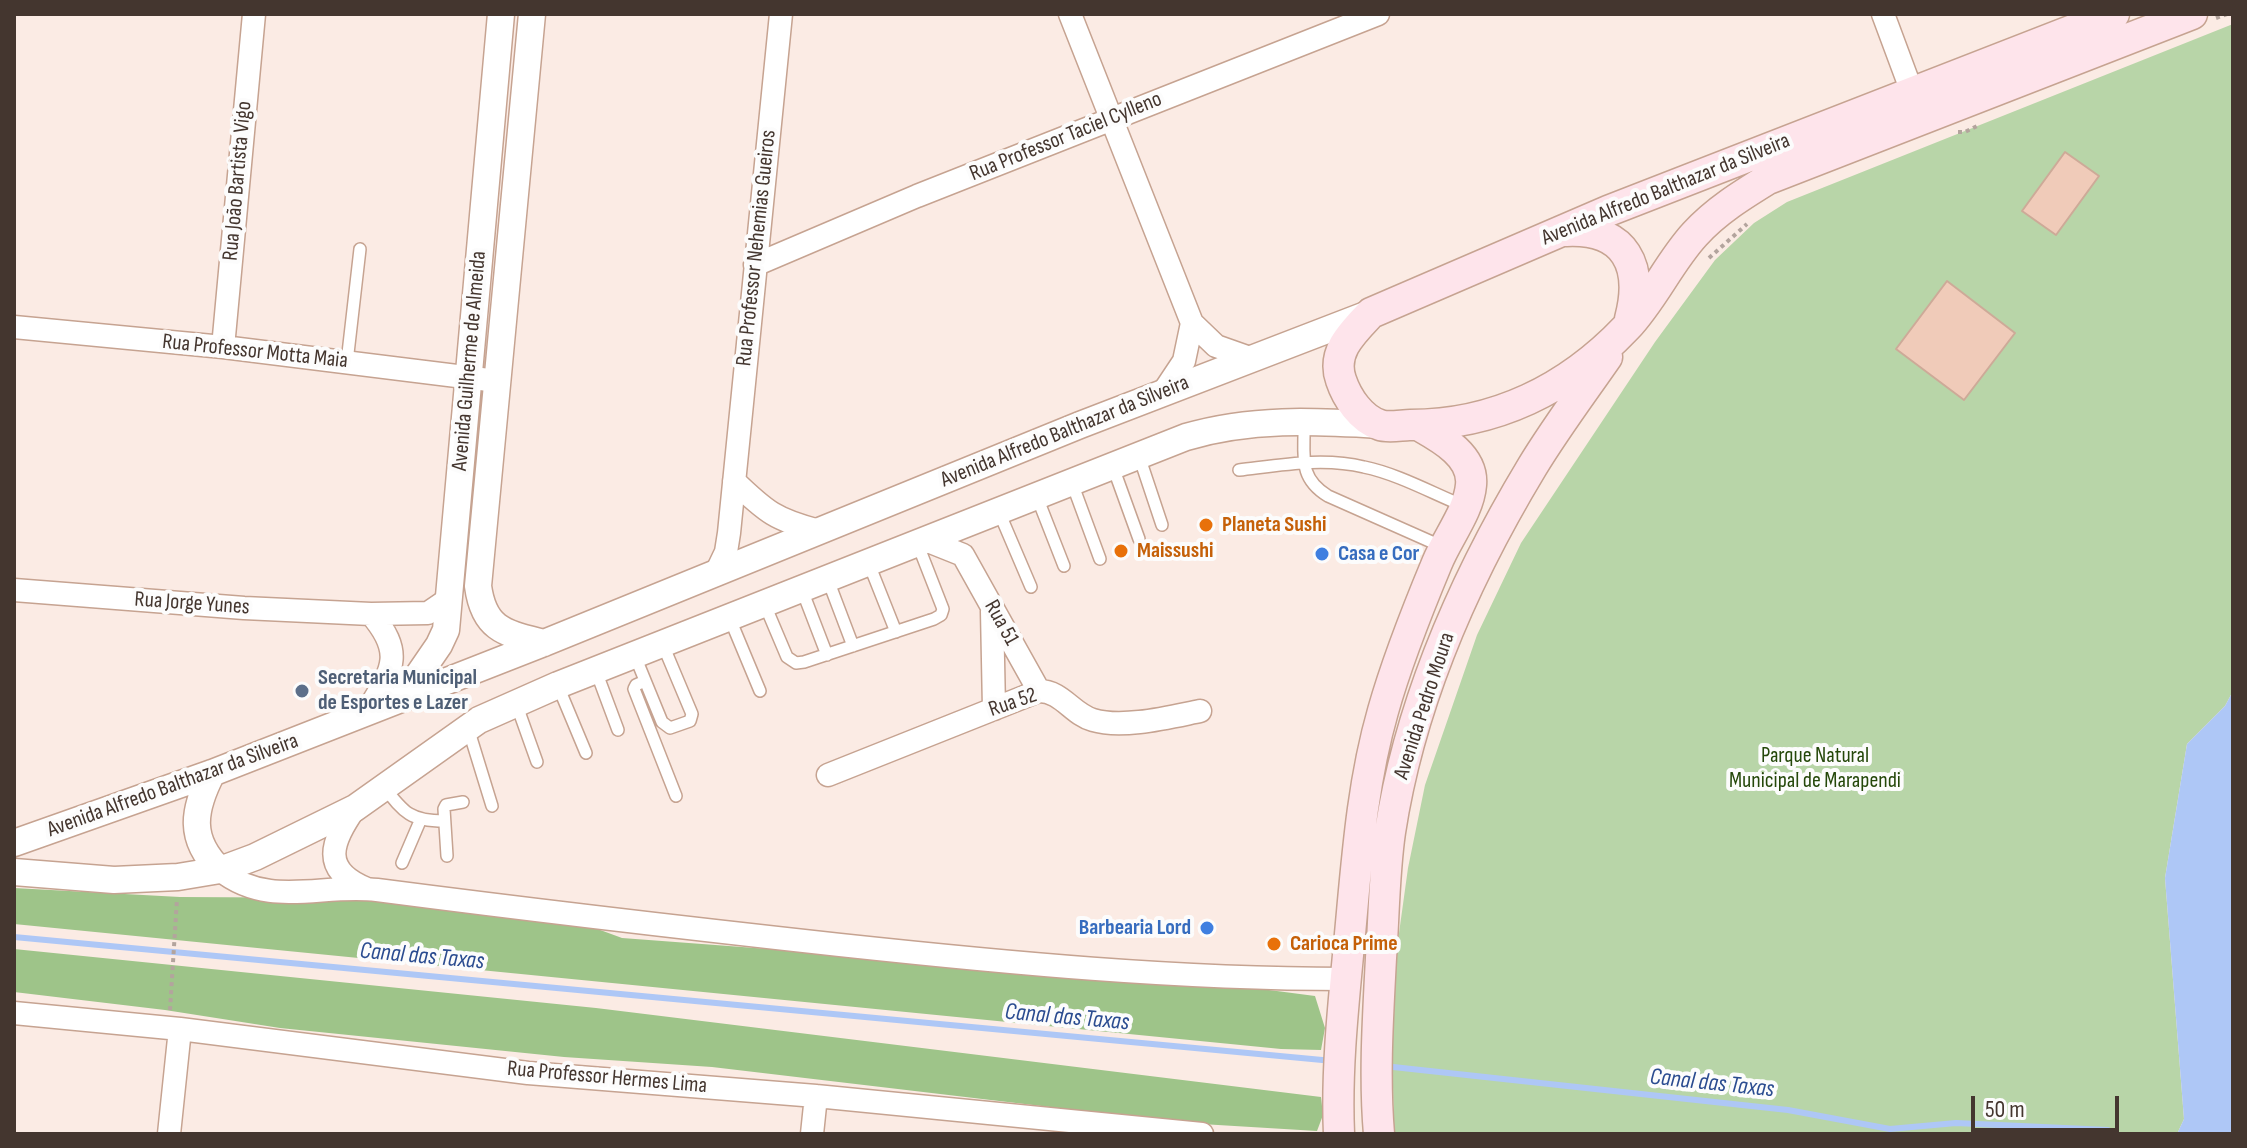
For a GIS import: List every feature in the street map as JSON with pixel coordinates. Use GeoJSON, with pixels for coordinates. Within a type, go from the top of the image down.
{"type":"FeatureCollection","features":[{"type":"Feature","properties":{"kind":"main road","name":"Avenida Alfredo Balthazar da Silveira"},"geometry":{"type":"LineString","coordinates":[[1371,313],[1608,211],[2114,14]]}},
{"type":"Feature","properties":{"kind":"main road","name":"Avenida Alfredo Balthazar da Silveira"},"geometry":{"type":"LineString","coordinates":[[1380,425],[1479,419],[1526,402],[1588,362],[1628,326],[1694,235],[1733,200],[1768,179],[2202,17]]}},
{"type":"Feature","properties":{"kind":"main road"},"geometry":{"type":"LineString","coordinates":[[1566,231],[1586,230],[1604,235],[1620,247],[1631,263],[1636,282],[1628,326]]}},
{"type":"Feature","properties":{"kind":"main road"},"geometry":{"type":"LineString","coordinates":[[1371,313],[1343,344],[1338,363],[1339,376],[1346,394],[1358,411],[1380,425]]}},
{"type":"Feature","properties":{"kind":"main road","name":"Avenida Pedro Moura"},"geometry":{"type":"LineString","coordinates":[[1378,1126],[1379,988],[1390,833],[1410,741],[1437,661],[1473,576],[1533,466],[1628,326]]}},
{"type":"Feature","properties":{"kind":"main road","name":"Avenida Pedro Moura"},"geometry":{"type":"LineString","coordinates":[[1338,1127],[1345,986],[1366,782],[1387,699],[1472,483],[1461,456],[1450,445],[1418,425]]}},
{"type":"Feature","properties":{"kind":"street","name":"Rua João Bartista Vigo"},"geometry":{"type":"LineString","coordinates":[[223,347],[254,14]]}},
{"type":"Feature","properties":{"kind":"street","name":"Avenida Guilherme de Almeida"},"geometry":{"type":"LineString","coordinates":[[404,696],[444,636],[450,598],[501,14]]}},
{"type":"Feature","properties":{"kind":"street","name":"Avenida Guilherme de Almeida"},"geometry":{"type":"LineString","coordinates":[[532,14],[478,586],[480,601],[491,623],[504,632],[544,643]]}},
{"type":"Feature","properties":{"kind":"street","name":"Rua Professor Nehemias Gueiros"},"geometry":{"type":"LineString","coordinates":[[716,573],[726,552],[781,14]]}},
{"type":"Feature","properties":{"kind":"street"},"geometry":{"type":"LineString","coordinates":[[1070,14],[1192,323],[1216,346],[1250,358]]}},
{"type":"Feature","properties":{"kind":"street","name":"Rua Professor Taciel Cylleno"},"geometry":{"type":"LineString","coordinates":[[755,265],[917,196],[1378,14]]}},
{"type":"Feature","properties":{"kind":"street"},"geometry":{"type":"LineString","coordinates":[[1883,14],[1912,92]]}},
{"type":"Feature","properties":{"kind":"street","name":"Avenida Alfredo Balthazar da Silveira"},"geometry":{"type":"LineString","coordinates":[[14,843],[212,773],[544,643],[1164,391],[1371,313]]}},
{"type":"Feature","properties":{"kind":"street"},"geometry":{"type":"LineString","coordinates":[[1164,391],[1184,361],[1192,323]]}},
{"type":"Feature","properties":{"kind":"street","name":"Rua Professor Motta Maia"},"geometry":{"type":"LineString","coordinates":[[14,327],[223,347],[497,381]]}},
{"type":"Feature","properties":{"kind":"street","name":"Avenida Alfredo Balthazar da Silveira"},"geometry":{"type":"LineString","coordinates":[[14,872],[74,879],[178,877],[220,870],[255,857],[355,808],[468,728],[516,703],[1138,456],[1218,428],[1304,420],[1380,425]]}},
{"type":"Feature","properties":{"kind":"street"},"geometry":{"type":"LineString","coordinates":[[734,481],[761,507],[787,523],[819,531]]}},
{"type":"Feature","properties":{"kind":"street"},"geometry":{"type":"LineString","coordinates":[[923,543],[963,555],[989,515]]}},
{"type":"Feature","properties":{"kind":"street","name":"Rua 51"},"geometry":{"type":"LineString","coordinates":[[963,555],[1039,691]]}},
{"type":"Feature","properties":{"kind":"street","name":"Rua Jorge Yunes"},"geometry":{"type":"LineString","coordinates":[[14,590],[244,608],[371,614],[428,613],[450,598]]}},
{"type":"Feature","properties":{"kind":"street"},"geometry":{"type":"LineString","coordinates":[[992,605],[994,709]]}},
{"type":"Feature","properties":{"kind":"street"},"geometry":{"type":"LineString","coordinates":[[367,712],[391,670],[393,657],[392,645],[371,614]]}},
{"type":"Feature","properties":{"kind":"street","name":"Rua 52"},"geometry":{"type":"LineString","coordinates":[[828,775],[1039,691],[1053,693],[1076,712],[1098,722],[1149,722],[1200,711]]}},
{"type":"Feature","properties":{"kind":"street"},"geometry":{"type":"LineString","coordinates":[[212,773],[197,806],[198,836],[208,858],[220,870],[236,883],[257,890],[290,893],[368,889],[625,922],[1003,963],[1278,979],[1345,986]]}},
{"type":"Feature","properties":{"kind":"street"},"geometry":{"type":"LineString","coordinates":[[355,808],[342,827],[333,855],[344,877],[368,889]]}},
{"type":"Feature","properties":{"kind":"street","name":"Rua Professor Hermes Lima"},"geometry":{"type":"LineString","coordinates":[[14,1013],[180,1029],[528,1073],[816,1096],[1202,1134]]}},
{"type":"Feature","properties":{"kind":"street"},"geometry":{"type":"LineString","coordinates":[[169,1134],[180,1029]]}},
{"type":"Feature","properties":{"kind":"street"},"geometry":{"type":"LineString","coordinates":[[812,1134],[816,1096]]}},
{"type":"Feature","properties":{"kind":"lane"},"geometry":{"type":"LineString","coordinates":[[347,362],[360,249]]}},
{"type":"Feature","properties":{"kind":"lane"},"geometry":{"type":"LineString","coordinates":[[1304,420],[1309,481],[1328,496],[1444,548]]}},
{"type":"Feature","properties":{"kind":"lane"},"geometry":{"type":"LineString","coordinates":[[1138,456],[1162,525]]}},
{"type":"Feature","properties":{"kind":"lane"},"geometry":{"type":"LineString","coordinates":[[1239,470],[1341,463],[1365,467],[1464,506]]}},
{"type":"Feature","properties":{"kind":"lane"},"geometry":{"type":"LineString","coordinates":[[1113,466],[1139,539]]}},
{"type":"Feature","properties":{"kind":"lane"},"geometry":{"type":"LineString","coordinates":[[1072,482],[1100,559]]}},
{"type":"Feature","properties":{"kind":"lane"},"geometry":{"type":"LineString","coordinates":[[1037,496],[1064,566]]}},
{"type":"Feature","properties":{"kind":"lane"},"geometry":{"type":"LineString","coordinates":[[989,515],[1031,587]]}},
{"type":"Feature","properties":{"kind":"lane"},"geometry":{"type":"LineString","coordinates":[[765,605],[787,657],[792,661],[804,662],[934,619],[941,615],[943,609],[923,543]]}},
{"type":"Feature","properties":{"kind":"lane"},"geometry":{"type":"LineString","coordinates":[[869,564],[896,632]]}},
{"type":"Feature","properties":{"kind":"lane"},"geometry":{"type":"LineString","coordinates":[[828,580],[853,646]]}},
{"type":"Feature","properties":{"kind":"lane"},"geometry":{"type":"LineString","coordinates":[[802,590],[827,655]]}},
{"type":"Feature","properties":{"kind":"lane"},"geometry":{"type":"LineString","coordinates":[[730,619],[760,691]]}},
{"type":"Feature","properties":{"kind":"lane"},"geometry":{"type":"LineString","coordinates":[[635,656],[665,726],[670,728],[690,721],[691,709],[663,645]]}},
{"type":"Feature","properties":{"kind":"lane"},"geometry":{"type":"LineString","coordinates":[[596,671],[618,730]]}},
{"type":"Feature","properties":{"kind":"lane"},"geometry":{"type":"LineString","coordinates":[[645,681],[634,689],[676,796]]}},
{"type":"Feature","properties":{"kind":"lane"},"geometry":{"type":"LineString","coordinates":[[558,685],[586,753]]}},
{"type":"Feature","properties":{"kind":"lane"},"geometry":{"type":"LineString","coordinates":[[516,703],[537,762]]}},
{"type":"Feature","properties":{"kind":"lane"},"geometry":{"type":"LineString","coordinates":[[468,728],[492,806]]}},
{"type":"Feature","properties":{"kind":"lane"},"geometry":{"type":"LineString","coordinates":[[384,787],[399,807],[420,821],[444,821]]}},
{"type":"Feature","properties":{"kind":"lane"},"geometry":{"type":"LineString","coordinates":[[447,856],[446,805],[463,802]]}},
{"type":"Feature","properties":{"kind":"lane"},"geometry":{"type":"LineString","coordinates":[[402,863],[420,821]]}},
{"type":"Feature","properties":{"kind":"path"},"geometry":{"type":"LineString","coordinates":[[2202,17],[2227,14]]}},
{"type":"Feature","properties":{"kind":"path"},"geometry":{"type":"LineString","coordinates":[[1952,131],[1965,132],[1992,119]]}},
{"type":"Feature","properties":{"kind":"path"},"geometry":{"type":"LineString","coordinates":[[1704,263],[1751,220]]}},
{"type":"Feature","properties":{"kind":"path"},"geometry":{"type":"LineString","coordinates":[[171,986],[177,920]]}},
{"type":"Feature","properties":{"kind":"green space","name":"Parque Natural Municipal de Marapendi"},"geometry":{"type":"Polygon","coordinates":[[[2233,24],[2233,691],[2225,706],[2187,744],[2165,878],[2184,1119],[2177,1134],[1394,1134],[1391,991],[1408,868],[1425,785],[1477,635],[1521,543],[1655,342],[1715,260],[1754,223],[1787,202],[2233,24]]]}},
{"type":"Feature","properties":{"kind":"green space"},"geometry":{"type":"Polygon","coordinates":[[[14,888],[180,897],[362,898],[573,920],[622,938],[1208,982],[1315,996],[1325,1028],[1321,1050],[1281,1049],[14,924],[14,888]]]}},
{"type":"Feature","properties":{"kind":"green space"},"geometry":{"type":"Polygon","coordinates":[[[14,949],[596,1008],[1321,1097],[1323,1115],[1317,1131],[1185,1123],[712,1067],[564,1057],[280,1028],[165,1010],[14,992],[14,949]]]}},
{"type":"Feature","properties":{"kind":"water"},"geometry":{"type":"Polygon","coordinates":[[[2233,691],[2233,1134],[2177,1134],[2184,1119],[2165,878],[2187,744],[2225,706],[2233,691]]]}},
{"type":"Feature","properties":{"kind":"building"},"geometry":{"type":"Polygon","coordinates":[[[2065,152],[2099,176],[2056,235],[2022,211],[2065,152]]]}},
{"type":"Feature","properties":{"kind":"building"},"geometry":{"type":"Polygon","coordinates":[[[1947,281],[2015,333],[1964,400],[1896,349],[1947,281]]]}},
{"type":"Feature","properties":{"kind":"waterway","name":"Canal das Taxas"},"geometry":{"type":"LineString","coordinates":[[14,937],[1333,1061]]}},
{"type":"Feature","properties":{"kind":"waterway","name":"Canal das Taxas"},"geometry":{"type":"LineString","coordinates":[[1384,1066],[1788,1110],[1890,1129],[1956,1123],[2108,1130],[2115,1134]]}},
{"type":"Feature","properties":{"kind":"place","name":"Planeta Sushi"},"geometry":{"type":"Point","coordinates":[1206,525]}},
{"type":"Feature","properties":{"kind":"place","name":"Maissushi"},"geometry":{"type":"Point","coordinates":[1121,551]}},
{"type":"Feature","properties":{"kind":"place","name":"Casa e Cor"},"geometry":{"type":"Point","coordinates":[1322,554]}},
{"type":"Feature","properties":{"kind":"place","name":"Secretaria Municipal de Esportes e Lazer"},"geometry":{"type":"Point","coordinates":[302,691]}},
{"type":"Feature","properties":{"kind":"place","name":"Barbearia Lord"},"geometry":{"type":"Point","coordinates":[1207,928]}},
{"type":"Feature","properties":{"kind":"place","name":"Carioca Prime"},"geometry":{"type":"Point","coordinates":[1274,944]}}]}
